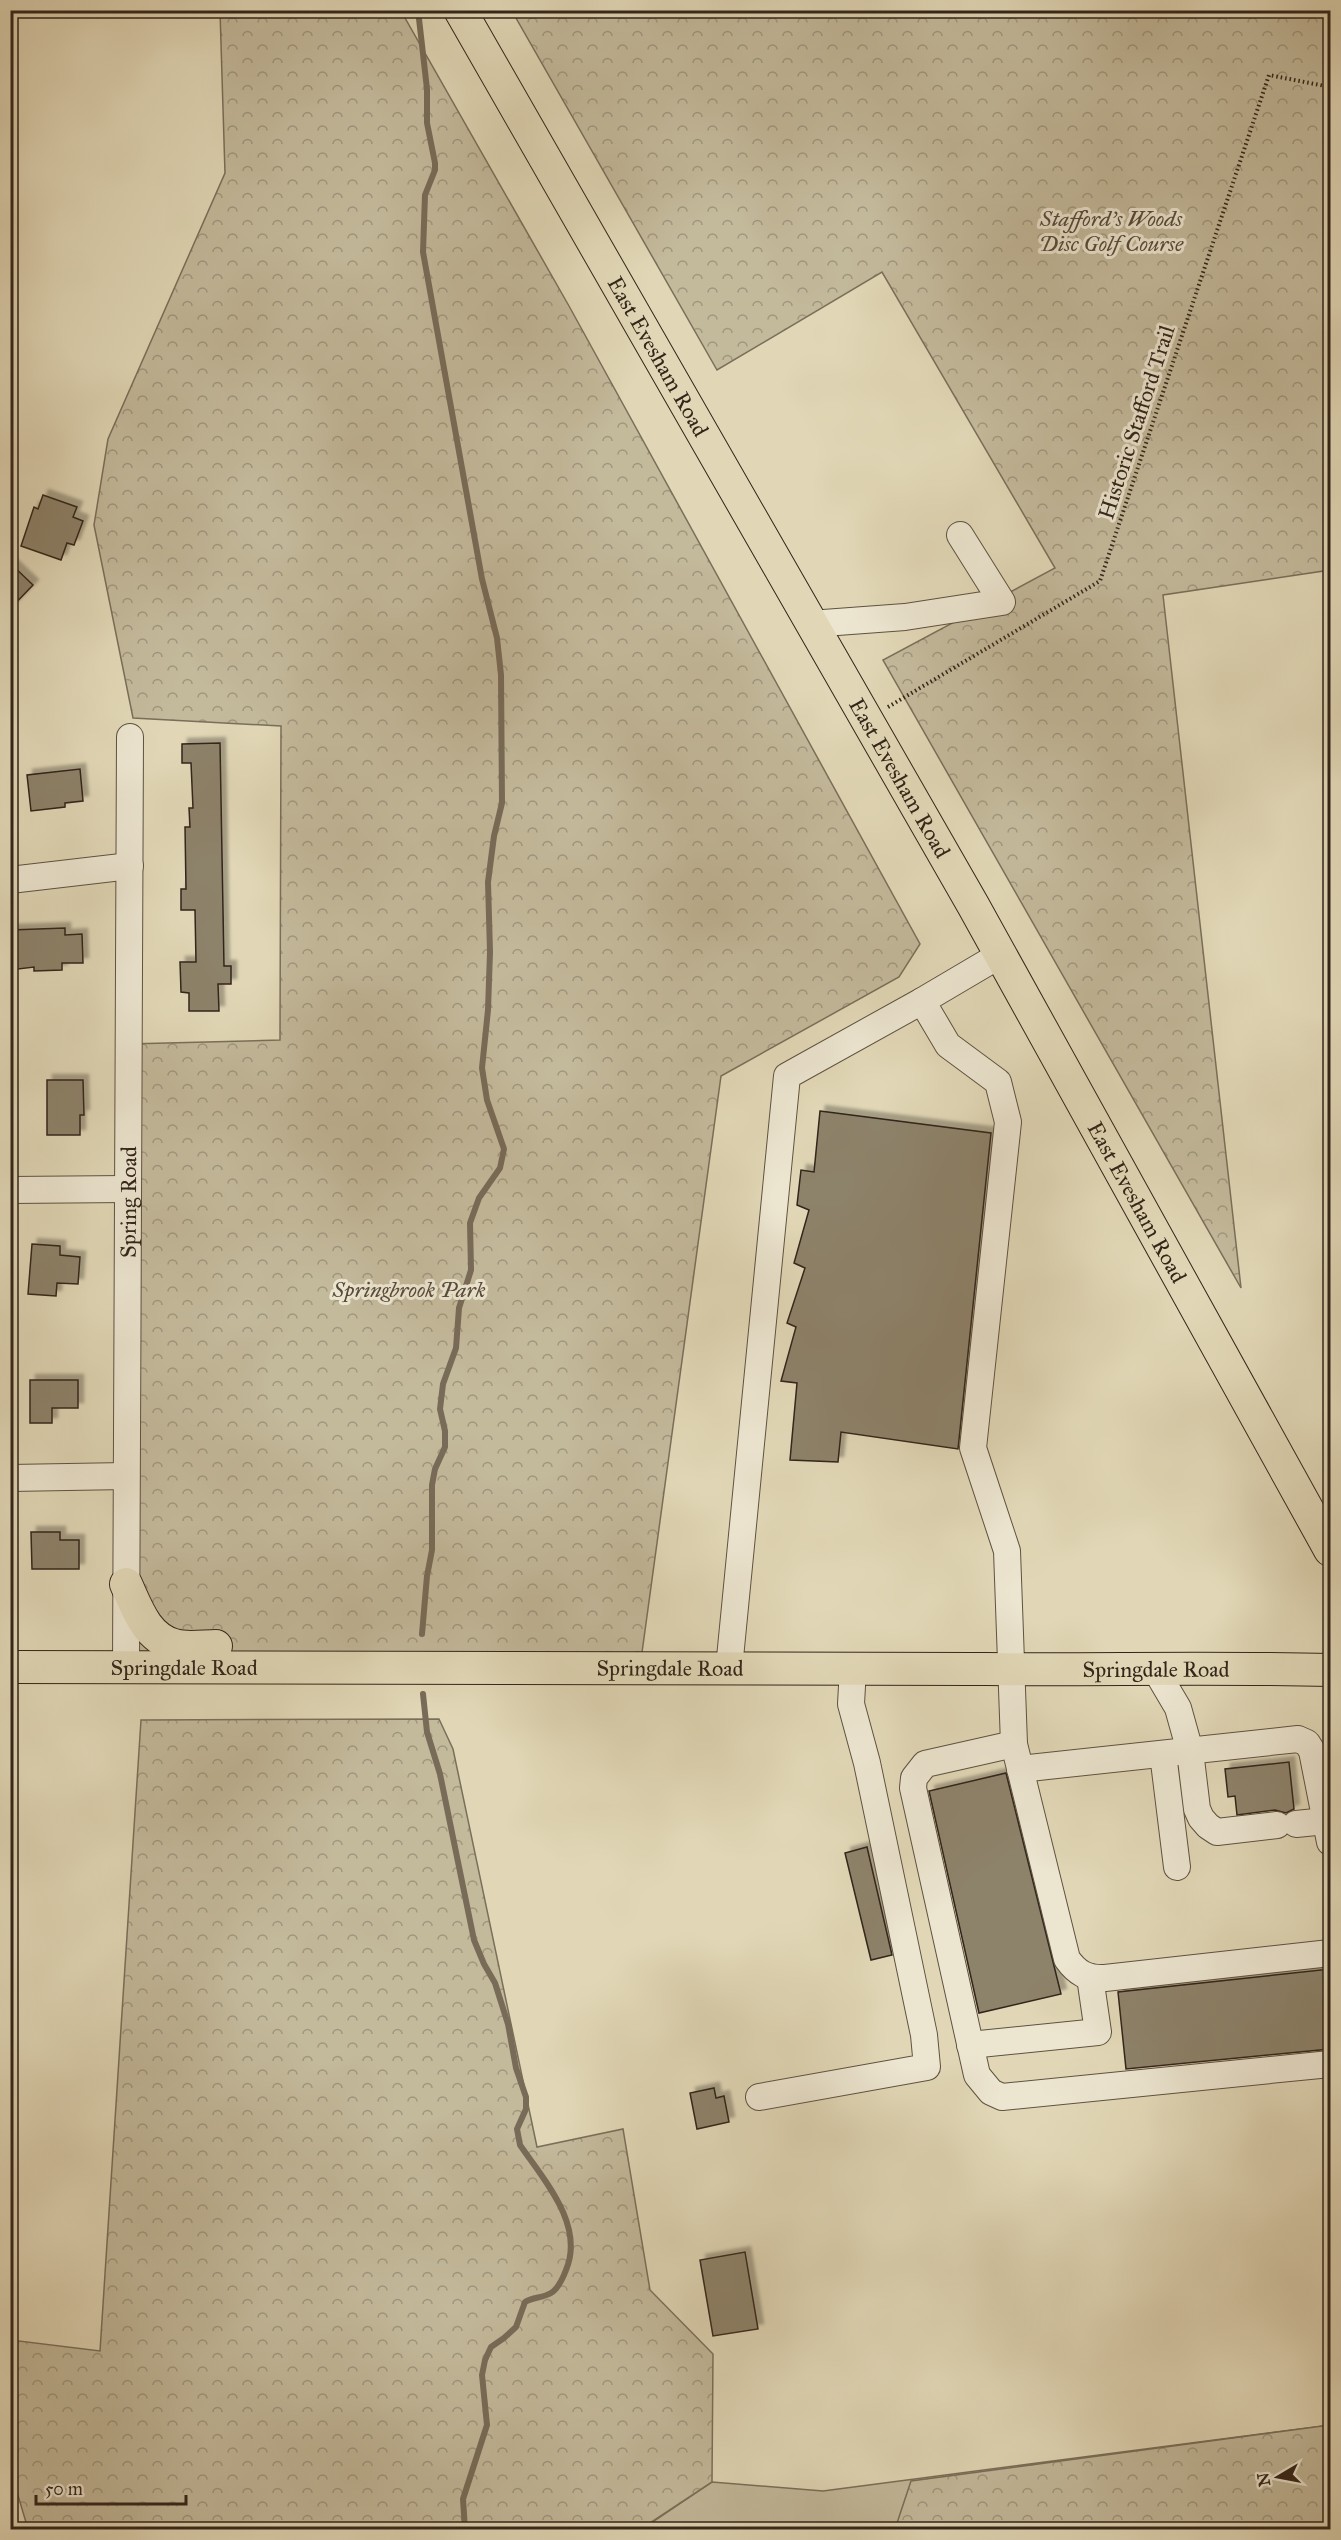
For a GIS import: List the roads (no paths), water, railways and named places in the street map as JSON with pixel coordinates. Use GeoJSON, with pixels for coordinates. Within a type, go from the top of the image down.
{"type":"FeatureCollection","features":[{"type":"Feature","properties":{"kind":"main road","name":"East Evesham Road"},"geometry":{"type":"LineString","coordinates":[[460,10],[999,955],[1330,1550]]}},
{"type":"Feature","properties":{"kind":"main road"},"geometry":{"type":"LineString","coordinates":[[126,1584],[149,1629],[156,1636],[175,1646],[325,1648],[360,1666]]}},
{"type":"Feature","properties":{"kind":"main road","name":"Springdale Road"},"geometry":{"type":"LineString","coordinates":[[10,1667],[1330,1670]]}},
{"type":"Feature","properties":{"kind":"street"},"geometry":{"type":"LineString","coordinates":[[810,624],[905,617],[1002,602],[960,535]]}},
{"type":"Feature","properties":{"kind":"street","name":"Spring Road"},"geometry":{"type":"LineString","coordinates":[[126,1667],[130,736]]}},
{"type":"Feature","properties":{"kind":"street"},"geometry":{"type":"LineString","coordinates":[[10,880],[130,866]]}},
{"type":"Feature","properties":{"kind":"street"},"geometry":{"type":"LineString","coordinates":[[729,1668],[787,1077],[999,955]]}},
{"type":"Feature","properties":{"kind":"street"},"geometry":{"type":"LineString","coordinates":[[922,1001],[948,1045],[998,1082],[1008,1122],[973,1448],[1007,1551],[1014,1744],[1067,1959],[1073,1968],[1089,1977],[1105,1978],[1330,1953]]}},
{"type":"Feature","properties":{"kind":"street"},"geometry":{"type":"LineString","coordinates":[[10,1190],[127,1189]]}},
{"type":"Feature","properties":{"kind":"street"},"geometry":{"type":"LineString","coordinates":[[10,1478],[126,1476]]}},
{"type":"Feature","properties":{"kind":"street"},"geometry":{"type":"LineString","coordinates":[[759,2097],[927,2067],[924,2035],[874,1797],[851,1704],[853,1668]]}},
{"type":"Feature","properties":{"kind":"street"},"geometry":{"type":"LineString","coordinates":[[1020,1769],[1190,1751],[1303,1741],[1312,1751],[1328,1832],[1286,1825],[1217,1832],[1208,1826],[1197,1809],[1190,1751],[1178,1708],[1155,1669]]}},
{"type":"Feature","properties":{"kind":"street"},"geometry":{"type":"LineString","coordinates":[[1014,1744],[925,1764],[914,1778],[913,1788],[977,2075],[991,2092],[1002,2097],[1330,2064]]}},
{"type":"Feature","properties":{"kind":"street"},"geometry":{"type":"LineString","coordinates":[[1163,1754],[1177,1867]]}},
{"type":"Feature","properties":{"kind":"street"},"geometry":{"type":"LineString","coordinates":[[970,2045],[1098,2032],[1089,1977]]}},
{"type":"Feature","properties":{"kind":"waterway"},"geometry":{"type":"LineString","coordinates":[[418,10],[427,89],[427,123],[435,163],[435,170],[425,195],[423,252],[482,579],[497,638],[501,675],[502,803],[494,836],[488,882],[490,952],[488,1010],[482,1068],[487,1100],[504,1149],[500,1168],[479,1198],[470,1223],[471,1270],[459,1308],[456,1348],[443,1384],[440,1409],[445,1431],[445,1447],[435,1469],[432,1485],[432,1550],[427,1576],[422,1634]]}},
{"type":"Feature","properties":{"kind":"waterway"},"geometry":{"type":"LineString","coordinates":[[423,1694],[427,1732],[440,1774],[474,1940],[495,1983],[508,2024],[516,2068],[526,2097],[526,2109],[517,2129],[520,2145],[559,2204],[570,2236],[570,2253],[566,2270],[558,2286],[548,2295],[525,2302],[516,2327],[491,2347],[485,2360],[482,2375],[487,2425],[463,2499],[465,2530]]}},
{"type":"Feature","properties":{"kind":"park label","name":"Stafford's Woods Disc Golf Course"},"geometry":{"type":"Point","coordinates":[1111,230]}},
{"type":"Feature","properties":{"kind":"park label","name":"Springbrook Park"},"geometry":{"type":"Point","coordinates":[409,1289]}}]}
